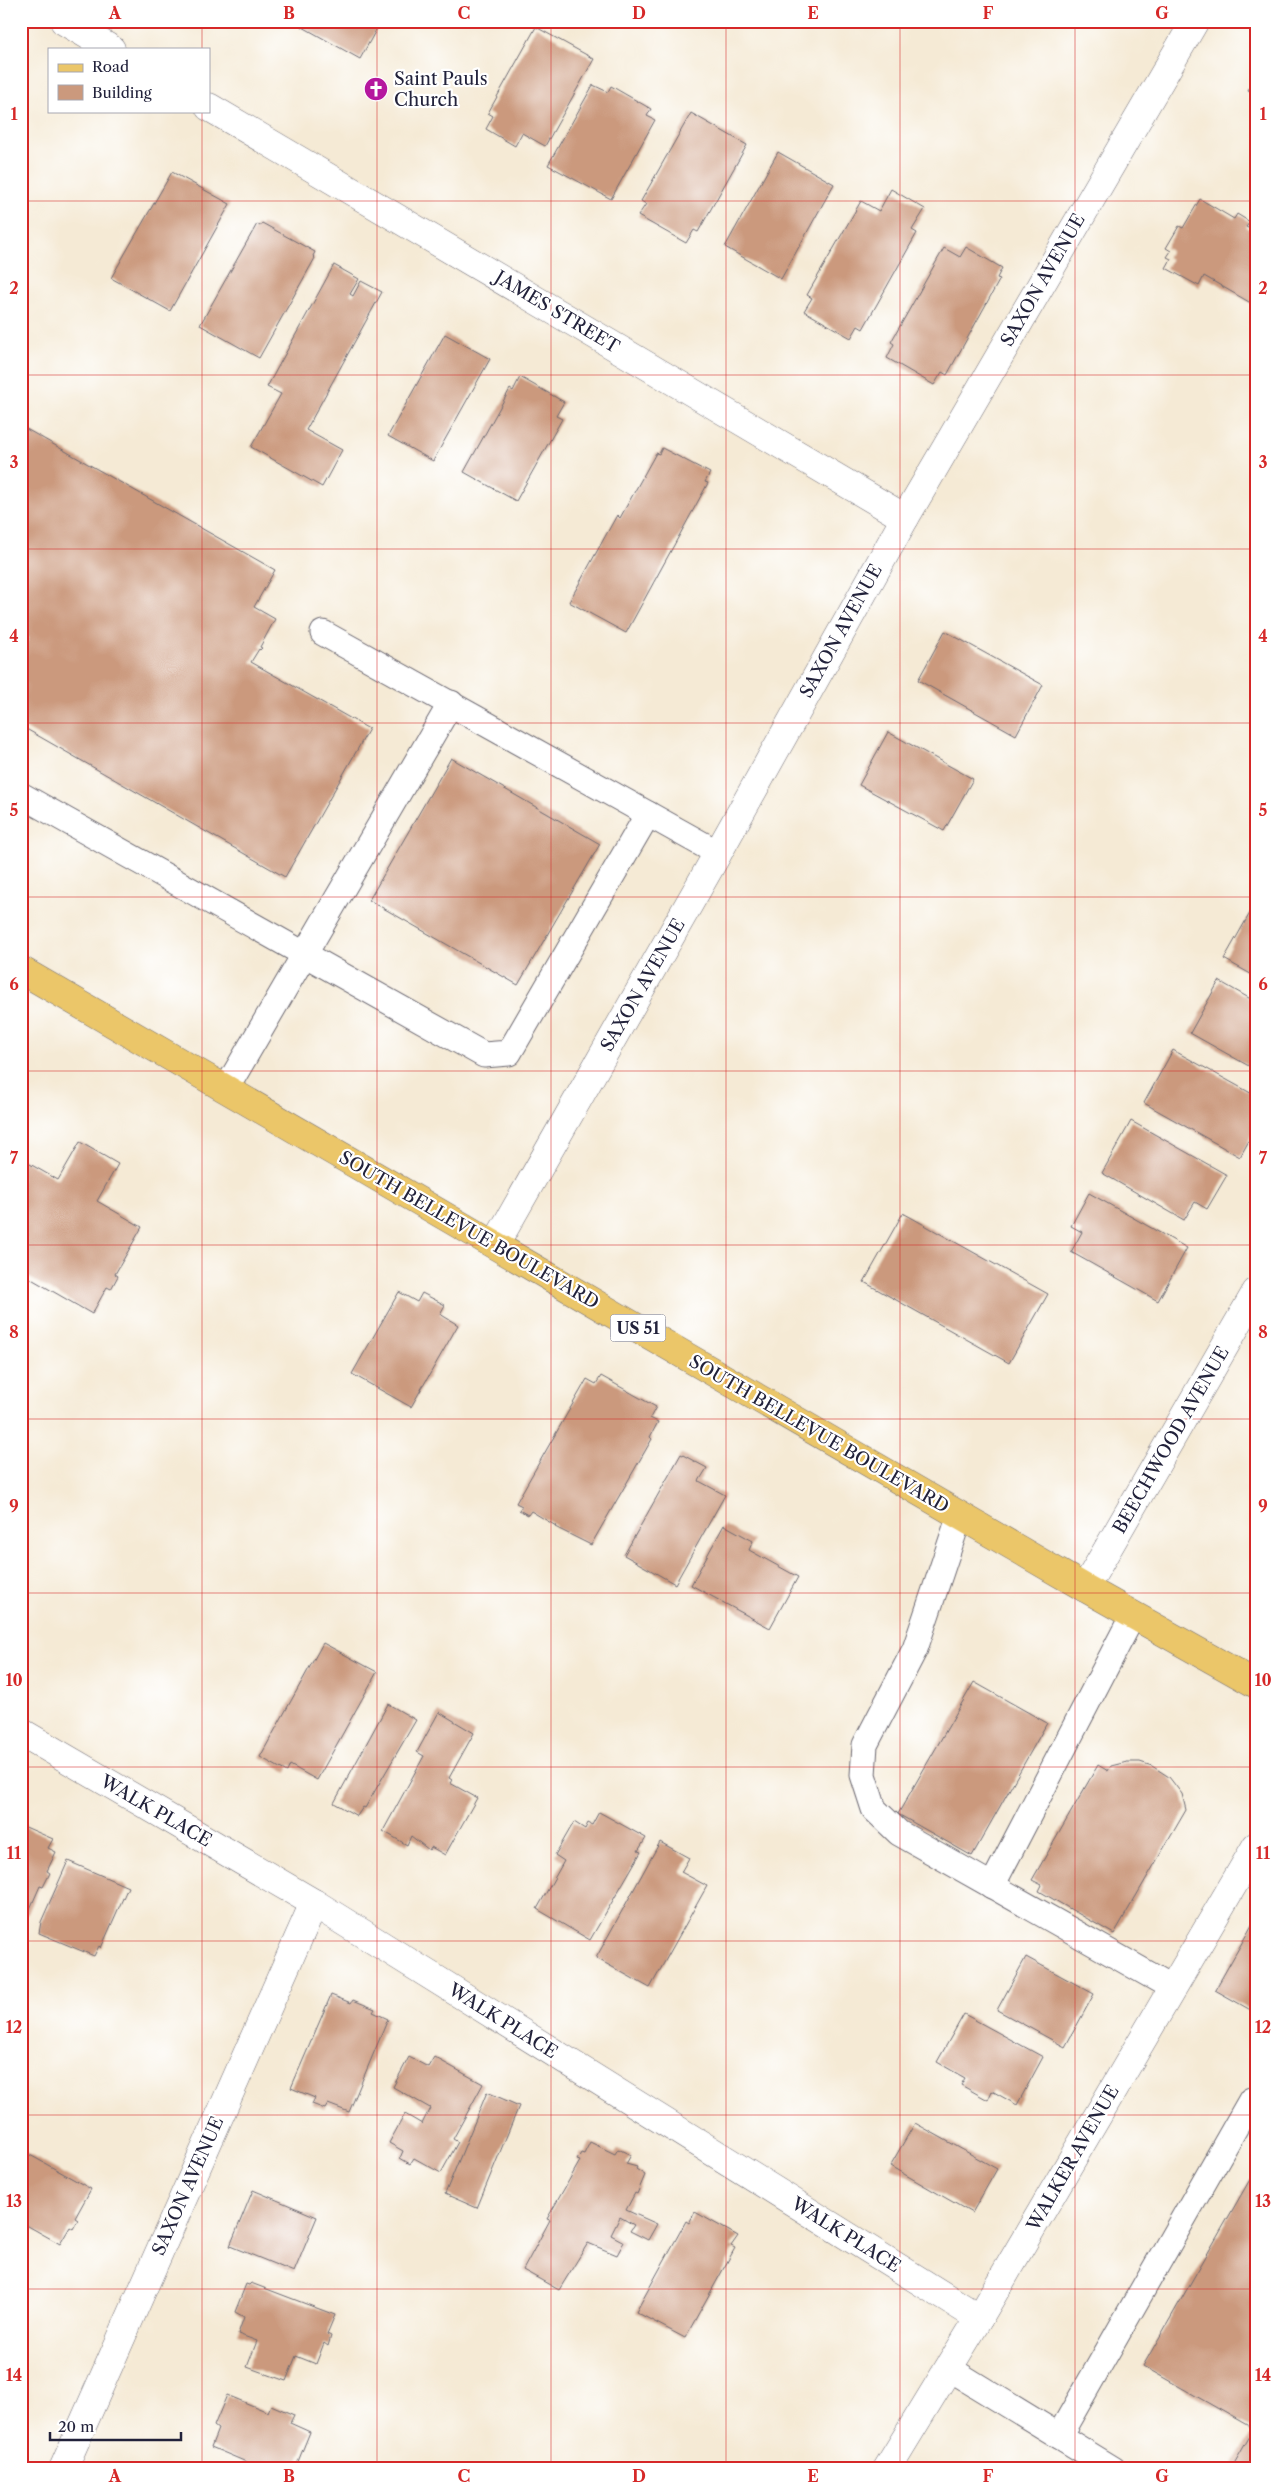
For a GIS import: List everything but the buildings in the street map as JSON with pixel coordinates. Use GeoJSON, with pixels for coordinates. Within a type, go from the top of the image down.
{"type":"FeatureCollection","features":[{"type":"Feature","properties":{"kind":"main road","name":"SOUTH BELLEVUE BOULEVARD"},"geometry":{"type":"LineString","coordinates":[[21,970],[1085,1588],[1256,1684]]}},
{"type":"Feature","properties":{"kind":"street"},"geometry":{"type":"LineString","coordinates":[[64,21],[108,48]]}},
{"type":"Feature","properties":{"kind":"street","name":"SAXON AVENUE"},"geometry":{"type":"LineString","coordinates":[[494,1245],[718,853],[904,518],[1195,21]]}},
{"type":"Feature","properties":{"kind":"street","name":"JAMES STREET"},"geometry":{"type":"LineString","coordinates":[[210,108],[904,518]]}},
{"type":"Feature","properties":{"kind":"street","name":"BEECHWOOD AVENUE"},"geometry":{"type":"LineString","coordinates":[[1085,1588],[1256,1292]]}},
{"type":"Feature","properties":{"kind":"street","name":"WALK PLACE"},"geometry":{"type":"LineString","coordinates":[[21,1732],[314,1903],[979,2318]]}},
{"type":"Feature","properties":{"kind":"street","name":"WALKER AVENUE"},"geometry":{"type":"LineString","coordinates":[[887,2469],[979,2318],[1256,1846]]}},
{"type":"Feature","properties":{"kind":"street","name":"SAXON AVENUE"},"geometry":{"type":"LineString","coordinates":[[63,2469],[314,1903]]}},
{"type":"Feature","properties":{"kind":"lane"},"geometry":{"type":"LineString","coordinates":[[322,633],[718,853]]}},
{"type":"Feature","properties":{"kind":"lane"},"geometry":{"type":"LineString","coordinates":[[226,1089],[451,703]]}},
{"type":"Feature","properties":{"kind":"lane"},"geometry":{"type":"LineString","coordinates":[[21,795],[484,1055],[509,1053],[648,814]]}},
{"type":"Feature","properties":{"kind":"lane"},"geometry":{"type":"LineString","coordinates":[[960,1515],[915,1649],[865,1746],[863,1775],[874,1809],[899,1833],[1173,1988]]}},
{"type":"Feature","properties":{"kind":"lane"},"geometry":{"type":"LineString","coordinates":[[992,1886],[1133,1615]]}},
{"type":"Feature","properties":{"kind":"lane"},"geometry":{"type":"LineString","coordinates":[[1059,2436],[1251,2100]]}},
{"type":"Feature","properties":{"kind":"lane"},"geometry":{"type":"LineString","coordinates":[[948,2368],[1113,2469]]}},
{"type":"Feature","properties":{"kind":"place","name":"Saint Pauls Church"},"geometry":{"type":"Point","coordinates":[376,89]}}]}
